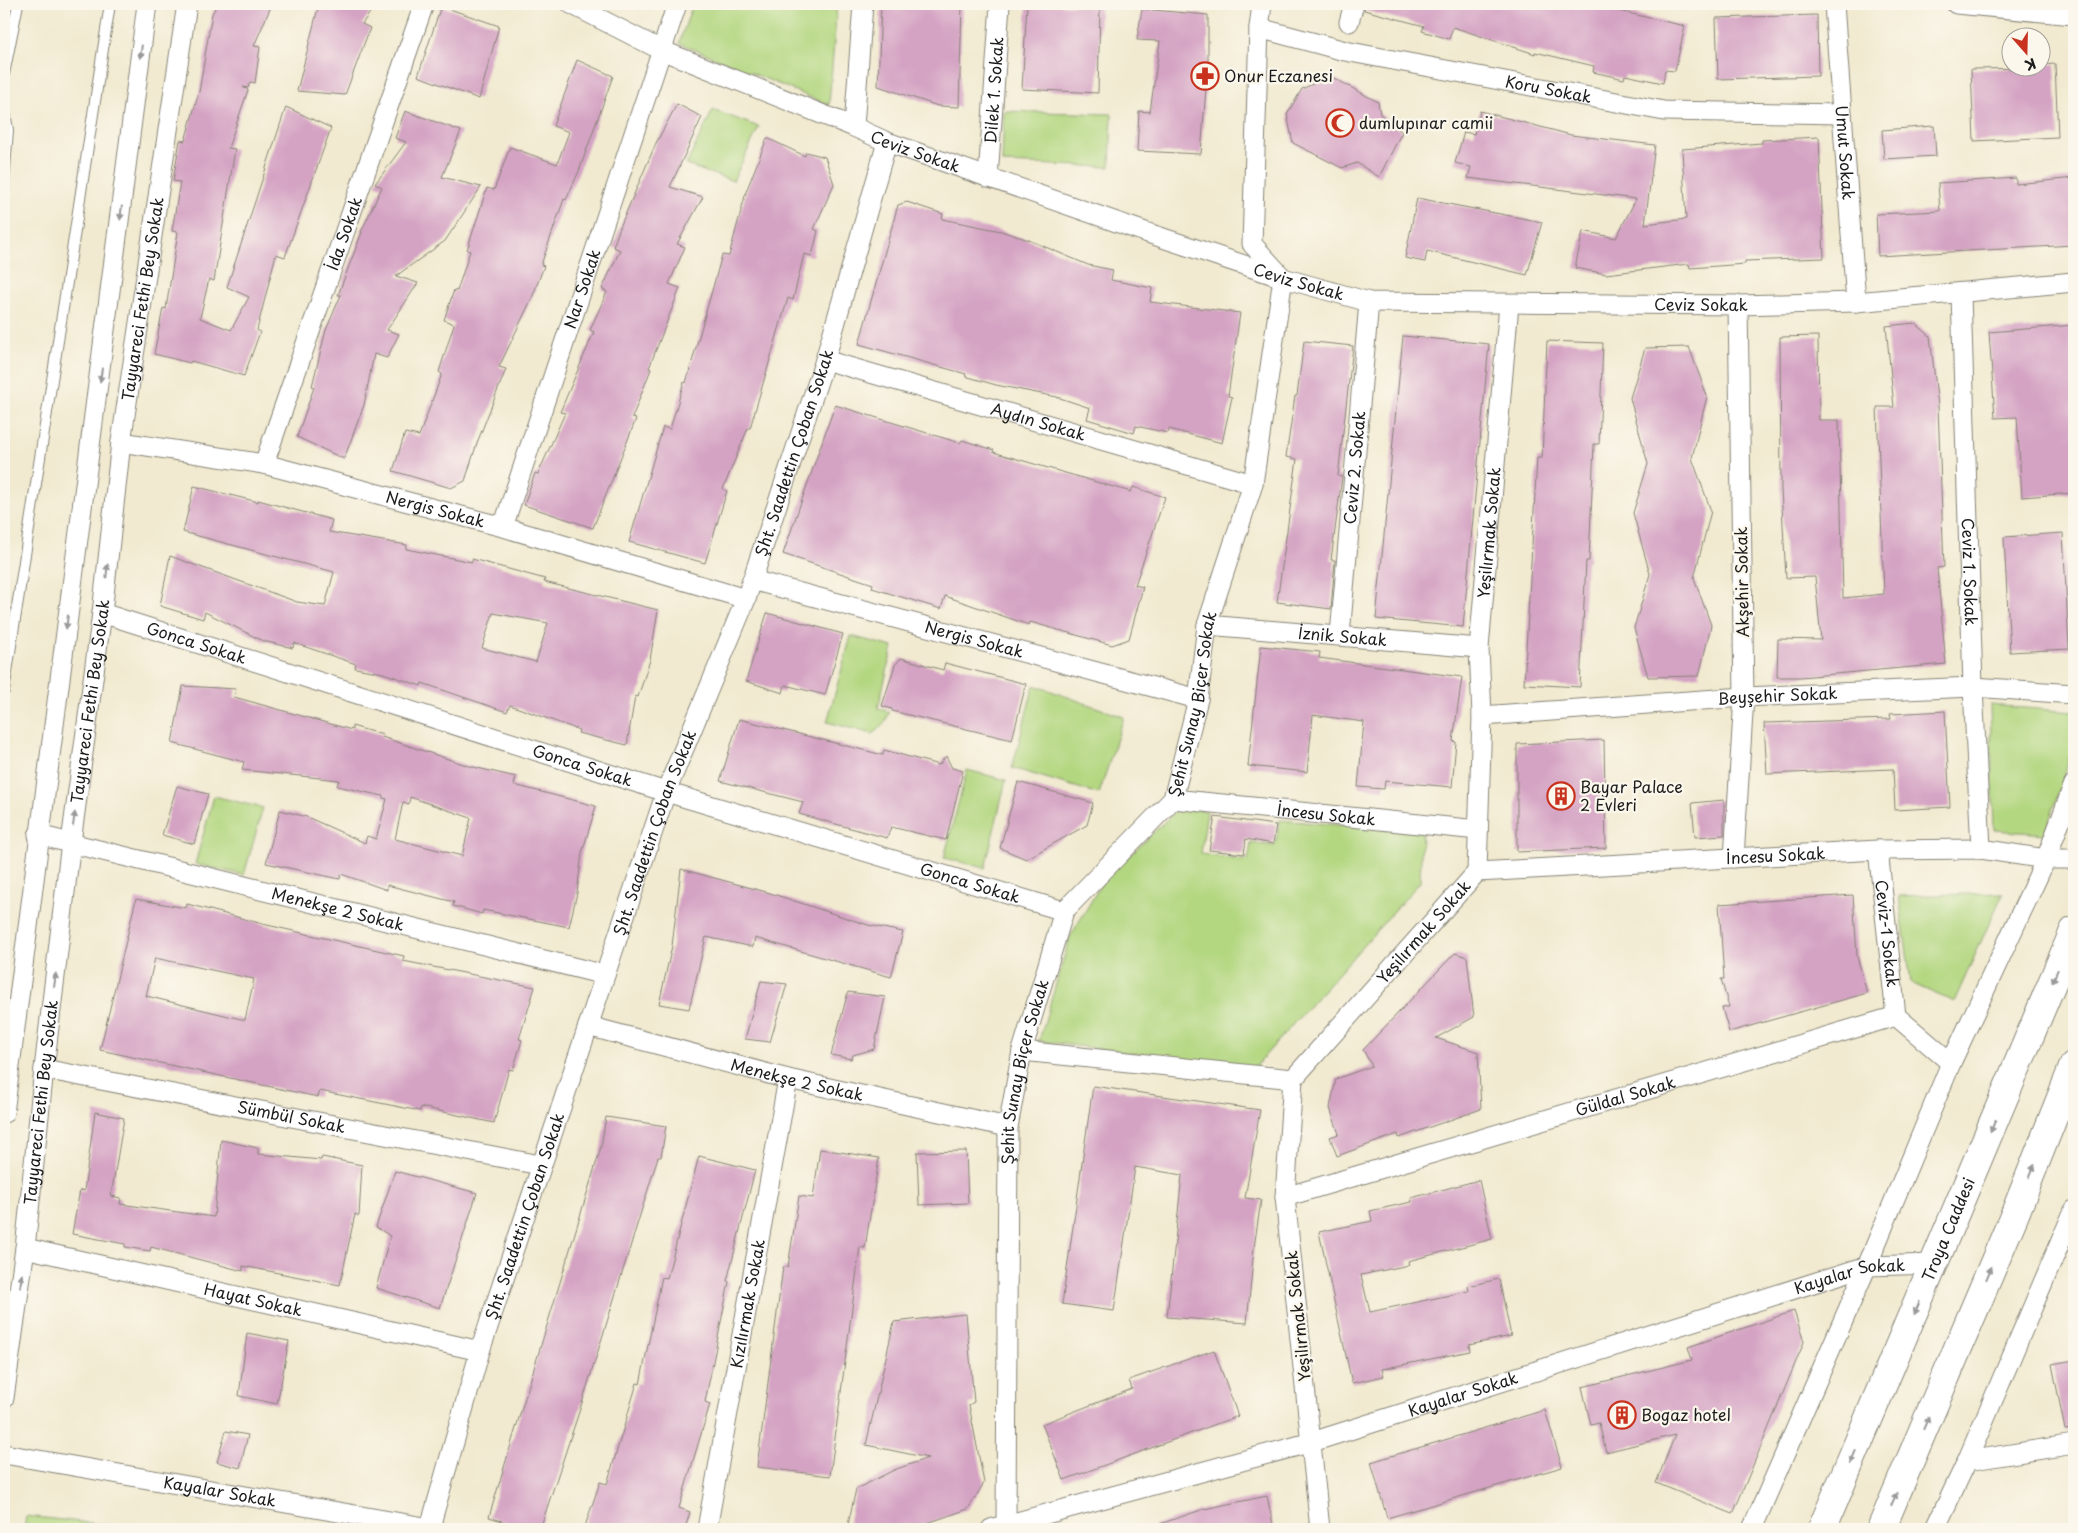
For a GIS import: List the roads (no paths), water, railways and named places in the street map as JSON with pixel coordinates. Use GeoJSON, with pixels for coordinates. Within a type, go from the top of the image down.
{"type":"FeatureCollection","features":[{"type":"Feature","properties":{"kind":"main road","name":"Troya Caddesi"},"geometry":{"type":"LineString","coordinates":[[1822,1529],[1936,1264],[2074,931]]}},
{"type":"Feature","properties":{"kind":"main road"},"geometry":{"type":"LineString","coordinates":[[1881,1529],[2014,1216],[2074,1065]]}},
{"type":"Feature","properties":{"kind":"street","name":"Tayyareci Fethi Bey Sokak"},"geometry":{"type":"LineString","coordinates":[[4,1113],[38,835],[104,351],[146,4]]}},
{"type":"Feature","properties":{"kind":"street","name":"Tayyareci Fethi Bey Sokak"},"geometry":{"type":"LineString","coordinates":[[4,1398],[25,1248],[71,842],[102,612],[121,442],[187,4]]}},
{"type":"Feature","properties":{"kind":"street","name":"İda Sokak"},"geometry":{"type":"LineString","coordinates":[[264,464],[424,4]]}},
{"type":"Feature","properties":{"kind":"street","name":"Ceviz Sokak"},"geometry":{"type":"LineString","coordinates":[[571,4],[661,50],[887,142],[1283,278],[1369,302],[1738,305],[1856,302],[1960,294],[2074,282]]}},
{"type":"Feature","properties":{"kind":"street","name":"Nar Sokak"},"geometry":{"type":"LineString","coordinates":[[503,527],[677,4]]}},
{"type":"Feature","properties":{"kind":"street"},"geometry":{"type":"LineString","coordinates":[[854,127],[863,4]]}},
{"type":"Feature","properties":{"kind":"street","name":"Dilek 1. Sokak"},"geometry":{"type":"LineString","coordinates":[[988,178],[1000,4]]}},
{"type":"Feature","properties":{"kind":"street"},"geometry":{"type":"LineString","coordinates":[[1262,4],[1259,28],[1252,244],[1283,278]]}},
{"type":"Feature","properties":{"kind":"street"},"geometry":{"type":"LineString","coordinates":[[1350,22],[1354,4]]}},
{"type":"Feature","properties":{"kind":"street","name":"Umut Sokak"},"geometry":{"type":"LineString","coordinates":[[1834,4],[1856,302]]}},
{"type":"Feature","properties":{"kind":"street"},"geometry":{"type":"LineString","coordinates":[[1956,4],[2074,15]]}},
{"type":"Feature","properties":{"kind":"street","name":"Koru Sokak"},"geometry":{"type":"LineString","coordinates":[[1259,28],[1345,51],[1664,112],[1842,114]]}},
{"type":"Feature","properties":{"kind":"street","name":"Şht. Saadettin Çoban Sokak"},"geometry":{"type":"LineString","coordinates":[[433,1528],[480,1351],[540,1165],[666,792],[746,599],[825,360],[887,142]]}},
{"type":"Feature","properties":{"kind":"street","name":"Şehit Sunay Biçer Sokak"},"geometry":{"type":"LineString","coordinates":[[999,1527],[1008,1127],[1022,1051],[1064,911],[1173,799],[1198,699],[1207,625],[1253,484],[1283,278]]}},
{"type":"Feature","properties":{"kind":"street","name":"Ceviz 1. Sokak"},"geometry":{"type":"LineString","coordinates":[[1960,294],[1973,687],[1981,849]]}},
{"type":"Feature","properties":{"kind":"street","name":"Ceviz 2. Sokak"},"geometry":{"type":"LineString","coordinates":[[1340,635],[1369,302]]}},
{"type":"Feature","properties":{"kind":"street","name":"Yeşilırmak Sokak"},"geometry":{"type":"LineString","coordinates":[[1320,1529],[1284,1197],[1293,1079],[1477,872],[1482,716],[1479,648],[1509,304]]}},
{"type":"Feature","properties":{"kind":"street","name":"Akşehir Sokak"},"geometry":{"type":"LineString","coordinates":[[1734,858],[1744,697],[1738,305]]}},
{"type":"Feature","properties":{"kind":"street","name":"Aydın Sokak"},"geometry":{"type":"LineString","coordinates":[[825,360],[1253,484]]}},
{"type":"Feature","properties":{"kind":"street","name":"Nergis Sokak"},"geometry":{"type":"LineString","coordinates":[[121,442],[264,464],[503,527],[746,599]]}},
{"type":"Feature","properties":{"kind":"street","name":"Nergis Sokak"},"geometry":{"type":"LineString","coordinates":[[752,580],[1198,699]]}},
{"type":"Feature","properties":{"kind":"street","name":"Gonca Sokak"},"geometry":{"type":"LineString","coordinates":[[102,612],[666,792],[1064,911]]}},
{"type":"Feature","properties":{"kind":"street","name":"İznik Sokak"},"geometry":{"type":"LineString","coordinates":[[1207,625],[1479,648]]}},
{"type":"Feature","properties":{"kind":"street","name":"Beyşehir Sokak"},"geometry":{"type":"LineString","coordinates":[[1482,716],[1744,697],[1973,687],[2074,694]]}},
{"type":"Feature","properties":{"kind":"street"},"geometry":{"type":"LineString","coordinates":[[1752,1529],[1867,1266],[1951,1064],[2046,859],[2074,784]]}},
{"type":"Feature","properties":{"kind":"street","name":"İncesu Sokak"},"geometry":{"type":"LineString","coordinates":[[1173,799],[1478,830]]}},
{"type":"Feature","properties":{"kind":"street","name":"Menekşe 2 Sokak"},"geometry":{"type":"LineString","coordinates":[[38,835],[605,975]]}},
{"type":"Feature","properties":{"kind":"street","name":"İncesu Sokak"},"geometry":{"type":"LineString","coordinates":[[1477,872],[1878,850],[1981,849],[2046,859],[2074,859]]}},
{"type":"Feature","properties":{"kind":"street","name":"Ceviz-1 Sokak"},"geometry":{"type":"LineString","coordinates":[[1878,850],[1896,1016]]}},
{"type":"Feature","properties":{"kind":"street"},"geometry":{"type":"LineString","coordinates":[[1896,1016],[1951,1064]]}},
{"type":"Feature","properties":{"kind":"street","name":"Güldal Sokak"},"geometry":{"type":"LineString","coordinates":[[1284,1197],[1896,1016]]}},
{"type":"Feature","properties":{"kind":"street","name":"Menekşe 2 Sokak"},"geometry":{"type":"LineString","coordinates":[[588,1026],[788,1079],[1008,1127]]}},
{"type":"Feature","properties":{"kind":"street"},"geometry":{"type":"LineString","coordinates":[[1022,1051],[1293,1079]]}},
{"type":"Feature","properties":{"kind":"street","name":"Sümbül Sokak"},"geometry":{"type":"LineString","coordinates":[[44,1069],[540,1165]]}},
{"type":"Feature","properties":{"kind":"street","name":"Kızılırmak Sokak"},"geometry":{"type":"LineString","coordinates":[[707,1529],[788,1079]]}},
{"type":"Feature","properties":{"kind":"street"},"geometry":{"type":"LineString","coordinates":[[1935,1529],[1967,1461],[2074,1210]]}},
{"type":"Feature","properties":{"kind":"street","name":"Hayat Sokak"},"geometry":{"type":"LineString","coordinates":[[25,1248],[480,1351]]}},
{"type":"Feature","properties":{"kind":"street","name":"Kayalar Sokak"},"geometry":{"type":"LineString","coordinates":[[999,1527],[1312,1442],[1867,1266],[1936,1264]]}},
{"type":"Feature","properties":{"kind":"street"},"geometry":{"type":"LineString","coordinates":[[1967,1461],[2074,1444]]}},
{"type":"Feature","properties":{"kind":"street","name":"Kayalar Sokak"},"geometry":{"type":"LineString","coordinates":[[4,1454],[433,1528]]}},
{"type":"Feature","properties":{"kind":"lane"},"geometry":{"type":"LineString","coordinates":[[4,74],[18,4]]}},
{"type":"Feature","properties":{"kind":"lane"},"geometry":{"type":"LineString","coordinates":[[4,691],[110,4]]}},
{"type":"Feature","properties":{"kind":"lane"},"geometry":{"type":"LineString","coordinates":[[4,107],[8,130],[4,181]]}},
{"type":"Feature","properties":{"kind":"place","name":"Onur Eczanesi"},"geometry":{"type":"Point","coordinates":[1205,76]}},
{"type":"Feature","properties":{"kind":"place","name":"dumlupınar camii"},"geometry":{"type":"Point","coordinates":[1340,123]}},
{"type":"Feature","properties":{"kind":"place","name":"Bayar Palace 2 Evleri"},"geometry":{"type":"Point","coordinates":[1561,796]}},
{"type":"Feature","properties":{"kind":"place","name":"Bogaz hotel"},"geometry":{"type":"Point","coordinates":[1622,1415]}}]}
